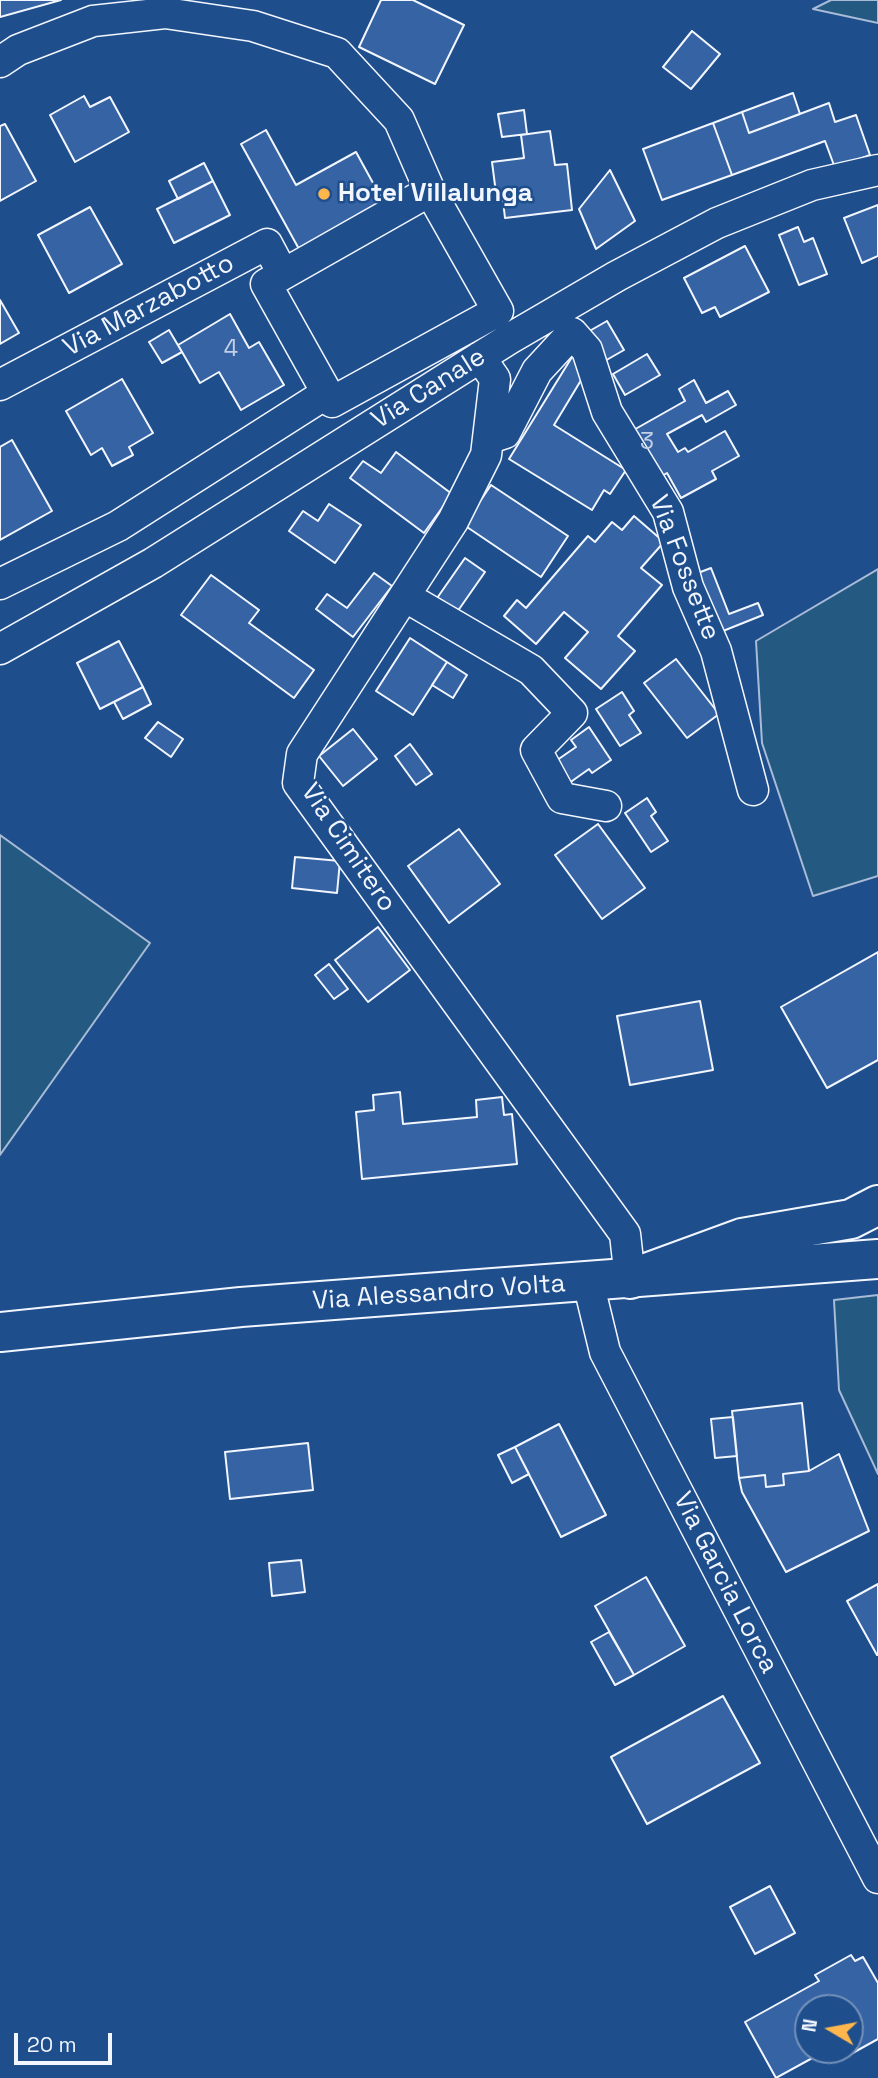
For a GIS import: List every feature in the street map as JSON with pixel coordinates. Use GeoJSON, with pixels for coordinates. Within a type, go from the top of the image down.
{"type":"FeatureCollection","features":[{"type":"Feature","properties":{"kind":"main road"},"geometry":{"type":"LineString","coordinates":[[629,1279],[741,1238],[851,1219],[878,1205]]}},
{"type":"Feature","properties":{"kind":"main road","name":"Via Alessandro Volta"},"geometry":{"type":"LineString","coordinates":[[0,1332],[241,1307],[878,1259]]}},
{"type":"Feature","properties":{"kind":"street"},"geometry":{"type":"LineString","coordinates":[[0,62],[18,50],[93,21],[165,13],[253,26],[337,53],[399,120],[430,191],[498,311],[509,339]]}},
{"type":"Feature","properties":{"kind":"street","name":"Via Canale"},"geometry":{"type":"LineString","coordinates":[[0,649],[153,563],[509,339],[717,223],[812,185],[878,170]]}},
{"type":"Feature","properties":{"kind":"street"},"geometry":{"type":"LineString","coordinates":[[430,191],[266,284],[332,402],[498,311]]}},
{"type":"Feature","properties":{"kind":"street","name":"Via Marzabotto"},"geometry":{"type":"LineString","coordinates":[[0,385],[267,244],[284,274]]}},
{"type":"Feature","properties":{"kind":"street","name":"Via Fossette"},"geometry":{"type":"LineString","coordinates":[[490,438],[505,433],[537,371],[572,333],[587,350],[607,412],[668,512],[688,587],[716,651],[753,790]]}},
{"type":"Feature","properties":{"kind":"street","name":"Via Cimitero"},"geometry":{"type":"LineString","coordinates":[[480,357],[495,379],[486,455],[453,521],[302,754],[298,783],[625,1234],[629,1279]]}},
{"type":"Feature","properties":{"kind":"street"},"geometry":{"type":"LineString","coordinates":[[361,386],[380,419]]}},
{"type":"Feature","properties":{"kind":"street"},"geometry":{"type":"LineString","coordinates":[[0,584],[118,526],[327,393]]}},
{"type":"Feature","properties":{"kind":"street"},"geometry":{"type":"LineString","coordinates":[[406,597],[531,670],[572,713],[536,750],[562,797],[606,806]]}},
{"type":"Feature","properties":{"kind":"street","name":"Via Garcia Lorca"},"geometry":{"type":"LineString","coordinates":[[588,1282],[605,1352],[878,1878]]}},
{"type":"Feature","properties":{"kind":"shaded area"},"geometry":{"type":"Polygon","coordinates":[[[831,0],[878,0],[878,23],[813,9],[831,0]]]}},
{"type":"Feature","properties":{"kind":"shaded area"},"geometry":{"type":"Polygon","coordinates":[[[878,569],[878,876],[813,896],[762,743],[756,641],[878,569]]]}},
{"type":"Feature","properties":{"kind":"shaded area"},"geometry":{"type":"Polygon","coordinates":[[[0,835],[150,943],[0,1155],[0,835]]]}},
{"type":"Feature","properties":{"kind":"shaded area"},"geometry":{"type":"Polygon","coordinates":[[[878,1295],[878,1474],[839,1390],[834,1300],[878,1295]]]}},
{"type":"Feature","properties":{"kind":"building"},"geometry":{"type":"Polygon","coordinates":[[[0,0],[61,0],[0,17],[0,0]]]}},
{"type":"Feature","properties":{"kind":"building"},"geometry":{"type":"Polygon","coordinates":[[[381,0],[413,0],[464,25],[435,84],[359,47],[381,0]]]}},
{"type":"Feature","properties":{"kind":"building"},"geometry":{"type":"Polygon","coordinates":[[[692,31],[720,54],[691,89],[663,67],[692,31]]]}},
{"type":"Feature","properties":{"kind":"building"},"geometry":{"type":"Polygon","coordinates":[[[793,93],[800,114],[749,133],[742,112],[793,93]]]}},
{"type":"Feature","properties":{"kind":"building"},"geometry":{"type":"Polygon","coordinates":[[[84,96],[90,107],[110,97],[129,132],[75,162],[50,115],[84,96]]]}},
{"type":"Feature","properties":{"kind":"building"},"geometry":{"type":"Polygon","coordinates":[[[829,103],[835,122],[856,115],[870,155],[835,168],[825,141],[732,175],[713,123],[742,112],[749,133],[829,103]]]}},
{"type":"Feature","properties":{"kind":"building"},"geometry":{"type":"Polygon","coordinates":[[[524,110],[527,134],[502,137],[498,114],[524,110]]]}},
{"type":"Feature","properties":{"kind":"building"},"geometry":{"type":"Polygon","coordinates":[[[713,123],[732,175],[662,200],[643,149],[713,123]]]}},
{"type":"Feature","properties":{"kind":"building"},"geometry":{"type":"Polygon","coordinates":[[[5,124],[36,181],[0,201],[0,126],[5,124]]]}},
{"type":"Feature","properties":{"kind":"building","name":"Hotel Villalunga"},"geometry":{"type":"Polygon","coordinates":[[[266,130],[296,185],[356,152],[384,203],[299,249],[241,144],[266,130]]]}},
{"type":"Feature","properties":{"kind":"building"},"geometry":{"type":"Polygon","coordinates":[[[550,131],[555,165],[567,164],[572,210],[505,218],[502,192],[496,193],[492,162],[524,158],[521,135],[550,131]]]}},
{"type":"Feature","properties":{"kind":"building"},"geometry":{"type":"Polygon","coordinates":[[[204,163],[213,181],[178,199],[169,181],[204,163]]]}},
{"type":"Feature","properties":{"kind":"building"},"geometry":{"type":"Polygon","coordinates":[[[610,170],[635,221],[596,249],[579,209],[610,170]]]}},
{"type":"Feature","properties":{"kind":"building"},"geometry":{"type":"Polygon","coordinates":[[[213,181],[230,215],[174,243],[157,209],[213,181]]]}},
{"type":"Feature","properties":{"kind":"building"},"geometry":{"type":"Polygon","coordinates":[[[878,205],[878,256],[862,263],[844,218],[878,205]]]}},
{"type":"Feature","properties":{"kind":"building"},"geometry":{"type":"Polygon","coordinates":[[[90,207],[122,264],[69,293],[38,235],[90,207]]]}},
{"type":"Feature","properties":{"kind":"building"},"geometry":{"type":"Polygon","coordinates":[[[798,227],[804,242],[813,238],[827,274],[799,285],[779,235],[798,227]]]}},
{"type":"Feature","properties":{"kind":"building"},"geometry":{"type":"Polygon","coordinates":[[[745,246],[769,292],[720,317],[715,307],[702,313],[684,278],[745,246]]]}},
{"type":"Feature","properties":{"kind":"building"},"geometry":{"type":"Polygon","coordinates":[[[0,300],[19,333],[0,344],[0,300]]]}},
{"type":"Feature","properties":{"kind":"building"},"geometry":{"type":"Polygon","coordinates":[[[230,314],[249,348],[259,342],[284,385],[241,410],[219,372],[200,383],[178,345],[230,314]]]}},
{"type":"Feature","properties":{"kind":"building"},"geometry":{"type":"Polygon","coordinates":[[[607,321],[624,350],[603,362],[586,333],[607,321]]]}},
{"type":"Feature","properties":{"kind":"building"},"geometry":{"type":"Polygon","coordinates":[[[169,330],[182,352],[162,363],[149,342],[169,330]]]}},
{"type":"Feature","properties":{"kind":"building"},"geometry":{"type":"Polygon","coordinates":[[[647,354],[660,375],[625,395],[613,374],[647,354]]]}},
{"type":"Feature","properties":{"kind":"building"},"geometry":{"type":"Polygon","coordinates":[[[572,357],[589,367],[554,425],[626,470],[610,494],[604,490],[592,510],[509,459],[572,357]]]}},
{"type":"Feature","properties":{"kind":"building"},"geometry":{"type":"Polygon","coordinates":[[[122,379],[153,433],[129,447],[133,455],[112,466],[102,448],[91,455],[66,411],[122,379]]]}},
{"type":"Feature","properties":{"kind":"building"},"geometry":{"type":"Polygon","coordinates":[[[694,380],[706,403],[728,391],[736,405],[706,422],[702,415],[667,434],[678,452],[685,448],[688,452],[725,431],[739,456],[712,471],[716,479],[681,498],[667,473],[650,483],[623,436],[685,401],[679,389],[694,380]]]}},
{"type":"Feature","properties":{"kind":"building"},"geometry":{"type":"Polygon","coordinates":[[[12,440],[52,511],[0,540],[0,447],[12,440]]]}},
{"type":"Feature","properties":{"kind":"building"},"geometry":{"type":"Polygon","coordinates":[[[396,452],[452,494],[424,533],[350,478],[363,461],[381,473],[396,452]]]}},
{"type":"Feature","properties":{"kind":"building"},"geometry":{"type":"Polygon","coordinates":[[[491,485],[568,536],[541,577],[464,525],[491,485]]]}},
{"type":"Feature","properties":{"kind":"building"},"geometry":{"type":"Polygon","coordinates":[[[329,504],[361,525],[335,563],[289,531],[303,511],[318,521],[329,504]]]}},
{"type":"Feature","properties":{"kind":"building"},"geometry":{"type":"Polygon","coordinates":[[[634,516],[664,542],[641,568],[662,585],[618,636],[635,651],[601,689],[565,658],[588,632],[564,612],[536,644],[504,616],[517,600],[526,608],[588,536],[595,542],[612,522],[622,530],[634,516]]]}},
{"type":"Feature","properties":{"kind":"building"},"geometry":{"type":"Polygon","coordinates":[[[465,558],[485,572],[455,615],[435,601],[465,558]]]}},
{"type":"Feature","properties":{"kind":"building"},"geometry":{"type":"Polygon","coordinates":[[[711,568],[729,614],[758,603],[763,615],[713,635],[690,576],[711,568]]]}},
{"type":"Feature","properties":{"kind":"building"},"geometry":{"type":"Polygon","coordinates":[[[374,573],[392,586],[353,637],[316,609],[327,594],[347,608],[374,573]]]}},
{"type":"Feature","properties":{"kind":"building"},"geometry":{"type":"Polygon","coordinates":[[[211,575],[259,610],[249,623],[314,670],[294,698],[181,615],[211,575]]]}},
{"type":"Feature","properties":{"kind":"building"},"geometry":{"type":"Polygon","coordinates":[[[410,638],[447,662],[413,715],[376,691],[410,638]]]}},
{"type":"Feature","properties":{"kind":"building"},"geometry":{"type":"Polygon","coordinates":[[[119,641],[143,687],[100,709],[77,663],[119,641]]]}},
{"type":"Feature","properties":{"kind":"building"},"geometry":{"type":"Polygon","coordinates":[[[676,659],[719,714],[687,738],[644,683],[676,659]]]}},
{"type":"Feature","properties":{"kind":"building"},"geometry":{"type":"Polygon","coordinates":[[[447,662],[467,675],[453,698],[432,685],[447,662]]]}},
{"type":"Feature","properties":{"kind":"building"},"geometry":{"type":"Polygon","coordinates":[[[143,687],[151,704],[123,719],[114,702],[143,687]]]}},
{"type":"Feature","properties":{"kind":"building"},"geometry":{"type":"Polygon","coordinates":[[[622,692],[634,711],[629,715],[641,733],[620,746],[596,709],[622,692]]]}},
{"type":"Feature","properties":{"kind":"building"},"geometry":{"type":"Polygon","coordinates":[[[158,722],[183,739],[171,757],[145,738],[158,722]]]}},
{"type":"Feature","properties":{"kind":"building"},"geometry":{"type":"Polygon","coordinates":[[[589,727],[611,760],[592,773],[589,769],[565,786],[550,765],[576,747],[571,740],[589,727]]]}},
{"type":"Feature","properties":{"kind":"building"},"geometry":{"type":"Polygon","coordinates":[[[353,729],[377,759],[343,786],[319,756],[353,729]]]}},
{"type":"Feature","properties":{"kind":"building"},"geometry":{"type":"Polygon","coordinates":[[[410,744],[432,774],[416,785],[395,756],[410,744]]]}},
{"type":"Feature","properties":{"kind":"building"},"geometry":{"type":"Polygon","coordinates":[[[647,798],[656,812],[651,816],[668,841],[651,852],[625,813],[647,798]]]}},
{"type":"Feature","properties":{"kind":"building"},"geometry":{"type":"Polygon","coordinates":[[[598,824],[645,888],[602,919],[555,855],[598,824]]]}},
{"type":"Feature","properties":{"kind":"building"},"geometry":{"type":"Polygon","coordinates":[[[459,829],[500,884],[449,923],[408,866],[459,829]]]}},
{"type":"Feature","properties":{"kind":"building"},"geometry":{"type":"Polygon","coordinates":[[[295,857],[340,861],[337,893],[292,888],[295,857]]]}},
{"type":"Feature","properties":{"kind":"building"},"geometry":{"type":"Polygon","coordinates":[[[378,927],[410,970],[368,1002],[335,960],[378,927]]]}},
{"type":"Feature","properties":{"kind":"building"},"geometry":{"type":"Polygon","coordinates":[[[878,952],[878,1060],[827,1088],[781,1007],[878,952]]]}},
{"type":"Feature","properties":{"kind":"building"},"geometry":{"type":"Polygon","coordinates":[[[329,964],[348,989],[334,999],[315,975],[329,964]]]}},
{"type":"Feature","properties":{"kind":"building"},"geometry":{"type":"Polygon","coordinates":[[[700,1001],[713,1070],[630,1085],[617,1016],[700,1001]]]}},
{"type":"Feature","properties":{"kind":"building"},"geometry":{"type":"Polygon","coordinates":[[[400,1092],[403,1124],[477,1117],[476,1100],[502,1097],[504,1115],[512,1114],[517,1164],[362,1179],[356,1112],[374,1110],[373,1095],[400,1092]]]}},
{"type":"Feature","properties":{"kind":"building"},"geometry":{"type":"Polygon","coordinates":[[[802,1403],[809,1471],[783,1474],[784,1485],[766,1487],[765,1475],[739,1478],[732,1411],[802,1403]]]}},
{"type":"Feature","properties":{"kind":"building"},"geometry":{"type":"Polygon","coordinates":[[[733,1417],[737,1456],[715,1458],[711,1419],[733,1417]]]}},
{"type":"Feature","properties":{"kind":"building"},"geometry":{"type":"Polygon","coordinates":[[[559,1424],[606,1515],[561,1537],[515,1447],[559,1424]]]}},
{"type":"Feature","properties":{"kind":"building"},"geometry":{"type":"Polygon","coordinates":[[[308,1443],[313,1490],[230,1499],[225,1452],[308,1443]]]}},
{"type":"Feature","properties":{"kind":"building"},"geometry":{"type":"Polygon","coordinates":[[[515,1447],[529,1474],[512,1483],[498,1455],[515,1447]]]}},
{"type":"Feature","properties":{"kind":"building"},"geometry":{"type":"Polygon","coordinates":[[[839,1454],[869,1531],[786,1572],[742,1492],[739,1478],[765,1475],[766,1487],[784,1485],[783,1474],[809,1471],[839,1454]]]}},
{"type":"Feature","properties":{"kind":"building"},"geometry":{"type":"Polygon","coordinates":[[[301,1560],[305,1592],[272,1596],[269,1563],[301,1560]]]}},
{"type":"Feature","properties":{"kind":"building"},"geometry":{"type":"Polygon","coordinates":[[[646,1577],[685,1646],[634,1675],[595,1606],[646,1577]]]}},
{"type":"Feature","properties":{"kind":"building"},"geometry":{"type":"Polygon","coordinates":[[[878,1584],[878,1655],[877,1655],[847,1601],[878,1584]]]}},
{"type":"Feature","properties":{"kind":"building"},"geometry":{"type":"Polygon","coordinates":[[[609,1632],[634,1675],[615,1685],[591,1642],[609,1632]]]}},
{"type":"Feature","properties":{"kind":"building"},"geometry":{"type":"Polygon","coordinates":[[[723,1696],[760,1763],[647,1824],[611,1757],[723,1696]]]}},
{"type":"Feature","properties":{"kind":"building"},"geometry":{"type":"Polygon","coordinates":[[[770,1886],[795,1933],[755,1954],[730,1907],[770,1886]]]}},
{"type":"Feature","properties":{"kind":"building"},"geometry":{"type":"Polygon","coordinates":[[[851,1955],[855,1961],[863,1957],[878,1983],[878,2039],[864,2047],[864,1994],[796,1994],[819,1981],[815,1975],[851,1955]]]}},
{"type":"Feature","properties":{"kind":"building"},"geometry":{"type":"Polygon","coordinates":[[[794,1995],[794,2064],[802,2064],[776,2078],[745,2022],[794,1995]]]}},
{"type":"Feature","properties":{"kind":"place","name":"Hotel Villalunga"},"geometry":{"type":"Point","coordinates":[324,194]}}]}
